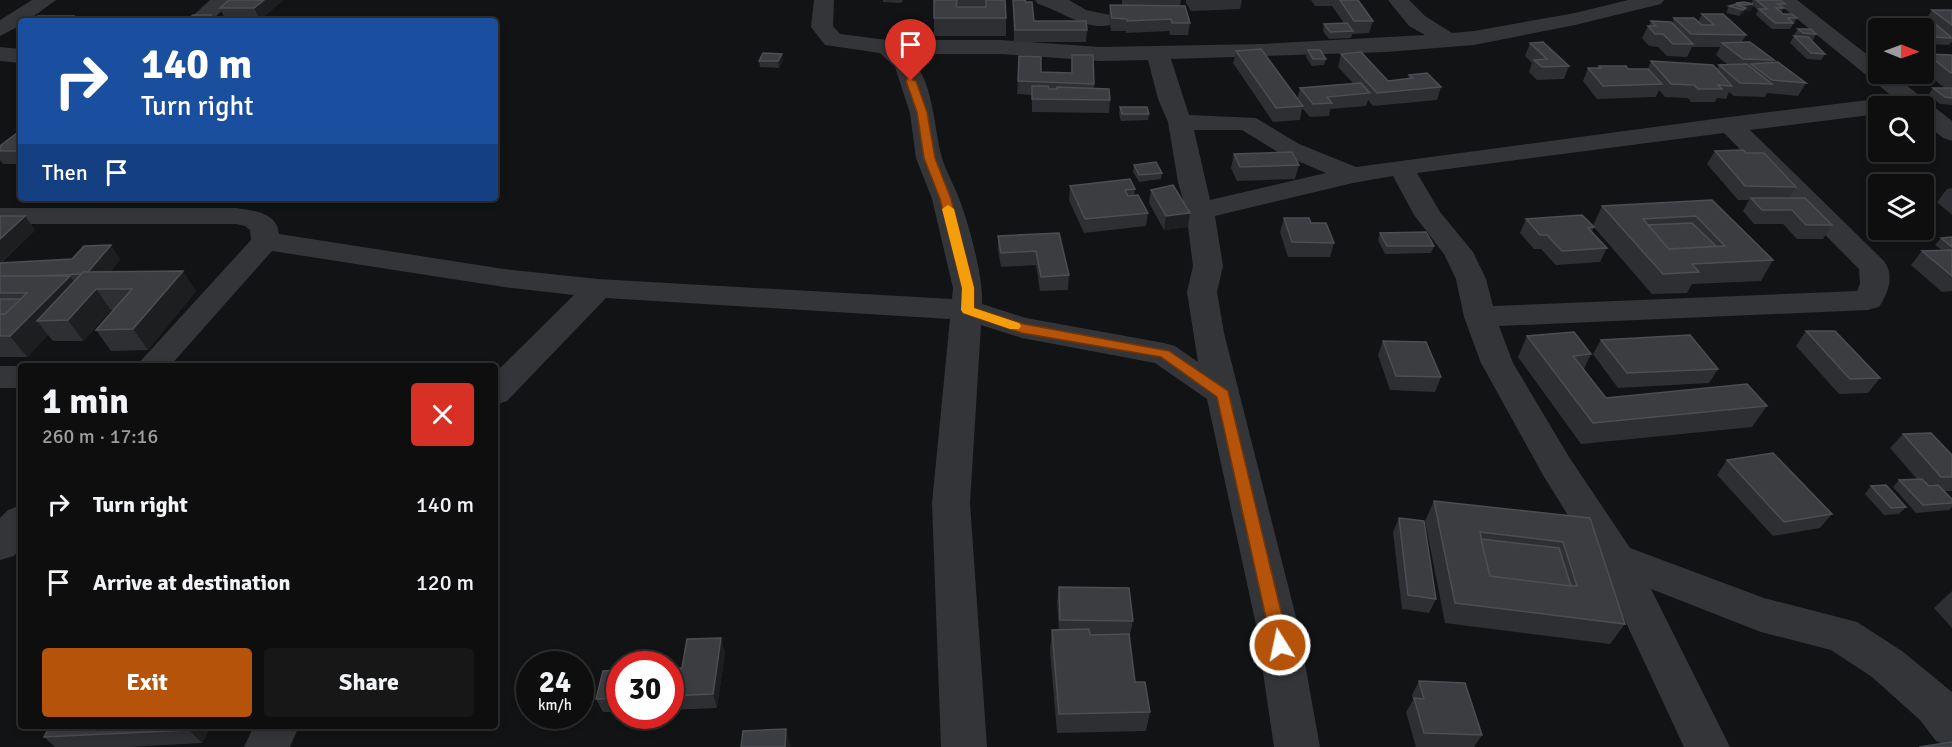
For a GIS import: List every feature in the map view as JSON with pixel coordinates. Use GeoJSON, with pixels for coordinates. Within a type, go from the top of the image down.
{"type":"FeatureCollection","features":[{"type":"Feature","properties":{"kind":"street"},"geometry":{"type":"LineString","coordinates":[[0,28],[46,0]]}},
{"type":"Feature","properties":{"kind":"street"},"geometry":{"type":"LineString","coordinates":[[202,18],[223,0]]}},
{"type":"Feature","properties":{"kind":"street"},"geometry":{"type":"LineString","coordinates":[[824,0],[822,27],[833,40],[887,47],[1001,48],[1100,54],[1363,46],[1474,38],[1575,19],[1654,0]]}},
{"type":"Feature","properties":{"kind":"street"},"geometry":{"type":"LineString","coordinates":[[1045,0],[1055,2],[1079,14],[1102,10],[1100,54]]}},
{"type":"Feature","properties":{"kind":"street"},"geometry":{"type":"LineString","coordinates":[[1398,0],[1417,21],[1448,40]]}},
{"type":"Feature","properties":{"kind":"street"},"geometry":{"type":"LineString","coordinates":[[1784,0],[1905,96]]}},
{"type":"Feature","properties":{"kind":"street"},"geometry":{"type":"LineString","coordinates":[[887,47],[906,65],[922,112],[929,158],[946,199],[968,288],[951,502],[964,747]]}},
{"type":"Feature","properties":{"kind":"street"},"geometry":{"type":"LineString","coordinates":[[0,54],[18,56]]}},
{"type":"Feature","properties":{"kind":"street"},"geometry":{"type":"LineString","coordinates":[[1158,54],[1170,99],[1180,122],[1191,182],[1200,211],[1208,266],[1202,292],[1208,333],[1277,625],[1297,747]]}},
{"type":"Feature","properties":{"kind":"street"},"geometry":{"type":"LineString","coordinates":[[1200,211],[1353,175],[1401,167],[1729,124],[1868,111]]}},
{"type":"Feature","properties":{"kind":"street"},"geometry":{"type":"LineString","coordinates":[[1934,119],[1952,133]]}},
{"type":"Feature","properties":{"kind":"street"},"geometry":{"type":"LineString","coordinates":[[1180,122],[1247,123],[1290,149],[1353,175]]}},
{"type":"Feature","properties":{"kind":"street"},"geometry":{"type":"LineString","coordinates":[[1480,317],[1868,300],[1875,284],[1874,267],[1729,124]]}},
{"type":"Feature","properties":{"kind":"street"},"geometry":{"type":"LineString","coordinates":[[1401,167],[1428,215],[1458,252],[1471,279],[1480,317],[1497,363],[1556,466],[1616,559],[1707,747]]}},
{"type":"Feature","properties":{"kind":"street"},"geometry":{"type":"LineString","coordinates":[[9,210],[236,216],[254,219],[264,227],[265,241],[155,363]]}},
{"type":"Feature","properties":{"kind":"street"},"geometry":{"type":"LineString","coordinates":[[265,241],[504,278],[598,288],[968,310],[1022,328],[1164,354],[1223,394]]}},
{"type":"Feature","properties":{"kind":"street"},"geometry":{"type":"LineString","coordinates":[[498,390],[598,288]]}},
{"type":"Feature","properties":{"kind":"street"},"geometry":{"type":"LineString","coordinates":[[0,377],[18,377]]}},
{"type":"Feature","properties":{"kind":"street"},"geometry":{"type":"LineString","coordinates":[[0,545],[18,524]]}},
{"type":"Feature","properties":{"kind":"street"},"geometry":{"type":"LineString","coordinates":[[1616,559],[1761,615],[1842,635],[1887,664],[1936,706],[1952,726]]}},
{"type":"Feature","properties":{"kind":"street"},"geometry":{"type":"LineString","coordinates":[[267,747],[276,729]]}},
{"type":"Feature","properties":{"kind":"building"},"geometry":{"type":"Polygon","coordinates":[[[229,0],[264,0],[254,8],[220,8],[229,0]]]}},
{"type":"Feature","properties":{"kind":"building"},"geometry":{"type":"Polygon","coordinates":[[[934,0],[957,0],[956,7],[986,7],[986,0],[1005,0],[1006,18],[934,18],[934,0]]]}},
{"type":"Feature","properties":{"kind":"building"},"geometry":{"type":"Polygon","coordinates":[[[1013,0],[1032,2],[1034,21],[1086,21],[1087,30],[1015,30],[1013,0]]]}},
{"type":"Feature","properties":{"kind":"building"},"geometry":{"type":"Polygon","coordinates":[[[1340,0],[1358,0],[1373,21],[1354,21],[1340,0]]]}},
{"type":"Feature","properties":{"kind":"building"},"geometry":{"type":"Polygon","coordinates":[[[1756,0],[1780,0],[1785,4],[1778,4],[1784,8],[1776,8],[1783,14],[1792,14],[1797,18],[1788,18],[1793,23],[1775,23],[1759,9],[1767,9],[1756,0]]]}},
{"type":"Feature","properties":{"kind":"building"},"geometry":{"type":"Polygon","coordinates":[[[1744,2],[1753,4],[1736,3],[1744,2]]]}},
{"type":"Feature","properties":{"kind":"building"},"geometry":{"type":"Polygon","coordinates":[[[1736,4],[1746,8],[1743,10],[1729,6],[1736,4]]]}},
{"type":"Feature","properties":{"kind":"building"},"geometry":{"type":"Polygon","coordinates":[[[1110,5],[1185,6],[1190,23],[1172,23],[1171,19],[1127,21],[1127,19],[1112,18],[1110,5]]]}},
{"type":"Feature","properties":{"kind":"building"},"geometry":{"type":"Polygon","coordinates":[[[1932,10],[1952,10],[1952,25],[1932,10]]]}},
{"type":"Feature","properties":{"kind":"building"},"geometry":{"type":"Polygon","coordinates":[[[1702,14],[1723,14],[1746,35],[1691,34],[1674,18],[1694,18],[1702,25],[1714,25],[1702,14]]]}},
{"type":"Feature","properties":{"kind":"building"},"geometry":{"type":"Polygon","coordinates":[[[193,15],[211,15],[208,18],[189,18],[193,15]]]}},
{"type":"Feature","properties":{"kind":"building"},"geometry":{"type":"Polygon","coordinates":[[[38,16],[73,16],[70,18],[35,18],[38,16]]]}},
{"type":"Feature","properties":{"kind":"building"},"geometry":{"type":"Polygon","coordinates":[[[1651,21],[1671,22],[1693,44],[1673,44],[1663,34],[1655,34],[1648,26],[1656,26],[1651,21]]]}},
{"type":"Feature","properties":{"kind":"building"},"geometry":{"type":"Polygon","coordinates":[[[1347,23],[1353,31],[1330,32],[1324,24],[1347,23]]]}},
{"type":"Feature","properties":{"kind":"building"},"geometry":{"type":"Polygon","coordinates":[[[1934,23],[1952,38],[1934,37],[1934,23]]]}},
{"type":"Feature","properties":{"kind":"building"},"geometry":{"type":"Polygon","coordinates":[[[1798,29],[1811,29],[1816,34],[1803,33],[1798,29]]]}},
{"type":"Feature","properties":{"kind":"building"},"geometry":{"type":"Polygon","coordinates":[[[1794,36],[1808,37],[1825,54],[1811,53],[1794,36]]]}},
{"type":"Feature","properties":{"kind":"building"},"geometry":{"type":"Polygon","coordinates":[[[1543,42],[1569,66],[1542,67],[1534,60],[1547,59],[1530,43],[1543,42]]]}},
{"type":"Feature","properties":{"kind":"building"},"geometry":{"type":"Polygon","coordinates":[[[1750,42],[1774,60],[1743,59],[1722,43],[1750,42]]]}},
{"type":"Feature","properties":{"kind":"building"},"geometry":{"type":"Polygon","coordinates":[[[1261,49],[1303,106],[1276,108],[1236,51],[1261,49]]]}},
{"type":"Feature","properties":{"kind":"building"},"geometry":{"type":"Polygon","coordinates":[[[1308,50],[1320,50],[1326,59],[1313,59],[1308,50]]]}},
{"type":"Feature","properties":{"kind":"building"},"geometry":{"type":"Polygon","coordinates":[[[1361,52],[1388,81],[1413,78],[1409,75],[1427,73],[1441,87],[1377,93],[1341,54],[1361,52]]]}},
{"type":"Feature","properties":{"kind":"building"},"geometry":{"type":"Polygon","coordinates":[[[763,53],[782,54],[778,61],[759,61],[763,53]]]}},
{"type":"Feature","properties":{"kind":"building"},"geometry":{"type":"Polygon","coordinates":[[[1934,54],[1952,55],[1951,73],[1934,60],[1934,54]]]}},
{"type":"Feature","properties":{"kind":"building"},"geometry":{"type":"Polygon","coordinates":[[[1072,55],[1093,55],[1094,84],[1018,81],[1019,56],[1041,57],[1041,72],[1072,73],[1072,55]]]}},
{"type":"Feature","properties":{"kind":"building"},"geometry":{"type":"Polygon","coordinates":[[[1651,61],[1713,65],[1732,86],[1718,85],[1722,89],[1698,89],[1694,85],[1671,84],[1651,61]]]}},
{"type":"Feature","properties":{"kind":"building"},"geometry":{"type":"Polygon","coordinates":[[[1778,62],[1806,83],[1772,80],[1751,64],[1778,62]]]}},
{"type":"Feature","properties":{"kind":"building"},"geometry":{"type":"Polygon","coordinates":[[[1747,64],[1772,84],[1740,83],[1719,65],[1747,64]]]}},
{"type":"Feature","properties":{"kind":"building"},"geometry":{"type":"Polygon","coordinates":[[[1599,66],[1648,69],[1662,84],[1603,86],[1588,68],[1601,68],[1599,66]]]}},
{"type":"Feature","properties":{"kind":"building"},"geometry":{"type":"Polygon","coordinates":[[[1361,83],[1370,93],[1327,97],[1332,103],[1313,104],[1300,88],[1361,83]]]}},
{"type":"Feature","properties":{"kind":"building"},"geometry":{"type":"Polygon","coordinates":[[[1032,86],[1048,86],[1049,89],[1057,89],[1057,87],[1109,89],[1110,100],[1032,99],[1032,86]]]}},
{"type":"Feature","properties":{"kind":"building"},"geometry":{"type":"Polygon","coordinates":[[[1933,88],[1952,88],[1952,98],[1945,97],[1933,88]]]}},
{"type":"Feature","properties":{"kind":"building"},"geometry":{"type":"Polygon","coordinates":[[[1120,107],[1147,107],[1149,114],[1122,114],[1120,107]]]}},
{"type":"Feature","properties":{"kind":"building"},"geometry":{"type":"Polygon","coordinates":[[[18,132],[18,151],[0,151],[0,146],[18,132]]]}},
{"type":"Feature","properties":{"kind":"building"},"geometry":{"type":"Polygon","coordinates":[[[1743,150],[1746,153],[1764,153],[1796,187],[1745,186],[1715,151],[1743,150]]]}},
{"type":"Feature","properties":{"kind":"building"},"geometry":{"type":"Polygon","coordinates":[[[1292,152],[1299,165],[1240,167],[1234,154],[1292,152]]]}},
{"type":"Feature","properties":{"kind":"building"},"geometry":{"type":"Polygon","coordinates":[[[1156,162],[1162,173],[1139,175],[1134,165],[1156,162]]]}},
{"type":"Feature","properties":{"kind":"building"},"geometry":{"type":"Polygon","coordinates":[[[1130,179],[1135,189],[1125,190],[1128,196],[1138,195],[1148,213],[1085,219],[1070,186],[1130,179]]]}},
{"type":"Feature","properties":{"kind":"building"},"geometry":{"type":"Polygon","coordinates":[[[1173,185],[1190,213],[1166,216],[1151,190],[1173,185]]]}},
{"type":"Feature","properties":{"kind":"building"},"geometry":{"type":"Polygon","coordinates":[[[1751,198],[1805,198],[1832,225],[1806,225],[1792,210],[1762,210],[1751,198]]]}},
{"type":"Feature","properties":{"kind":"building"},"geometry":{"type":"Polygon","coordinates":[[[1712,200],[1773,260],[1692,264],[1699,272],[1663,274],[1602,206],[1712,200]],[[1696,216],[1643,219],[1669,249],[1725,246],[1696,216]]]}},
{"type":"Feature","properties":{"kind":"building"},"geometry":{"type":"Polygon","coordinates":[[[1582,215],[1594,227],[1588,228],[1607,248],[1562,251],[1547,235],[1540,235],[1526,219],[1582,215]]]}},
{"type":"Feature","properties":{"kind":"building"},"geometry":{"type":"Polygon","coordinates":[[[0,216],[25,216],[0,239],[0,216]]]}},
{"type":"Feature","properties":{"kind":"building"},"geometry":{"type":"Polygon","coordinates":[[[1284,218],[1309,218],[1311,223],[1326,223],[1334,243],[1292,242],[1284,218]]]}},
{"type":"Feature","properties":{"kind":"building"},"geometry":{"type":"Polygon","coordinates":[[[1692,223],[1716,246],[1669,249],[1648,225],[1692,223]]]}},
{"type":"Feature","properties":{"kind":"building"},"geometry":{"type":"Polygon","coordinates":[[[1426,232],[1434,246],[1387,246],[1380,233],[1426,232]]]}},
{"type":"Feature","properties":{"kind":"building"},"geometry":{"type":"Polygon","coordinates":[[[1059,233],[1069,275],[1041,277],[1036,251],[1001,253],[998,236],[1059,233]]]}},
{"type":"Feature","properties":{"kind":"building"},"geometry":{"type":"Polygon","coordinates":[[[1952,237],[1952,247],[1941,238],[1952,237]]]}},
{"type":"Feature","properties":{"kind":"building"},"geometry":{"type":"Polygon","coordinates":[[[111,245],[88,272],[81,274],[0,276],[0,263],[72,259],[84,246],[111,245]]]}},
{"type":"Feature","properties":{"kind":"building"},"geometry":{"type":"Polygon","coordinates":[[[1952,250],[1952,276],[1922,251],[1952,250]]]}},
{"type":"Feature","properties":{"kind":"building"},"geometry":{"type":"Polygon","coordinates":[[[183,271],[133,329],[96,330],[132,289],[96,289],[68,320],[37,321],[83,272],[183,271]]]}},
{"type":"Feature","properties":{"kind":"building"},"geometry":{"type":"Polygon","coordinates":[[[0,276],[70,276],[10,336],[0,336],[0,314],[5,314],[27,293],[0,293],[0,276]]]}},
{"type":"Feature","properties":{"kind":"building"},"geometry":{"type":"Polygon","coordinates":[[[0,299],[21,299],[5,314],[0,314],[0,299]]]}},
{"type":"Feature","properties":{"kind":"building"},"geometry":{"type":"Polygon","coordinates":[[[1806,331],[1835,331],[1880,378],[1850,379],[1806,331]]]}},
{"type":"Feature","properties":{"kind":"building"},"geometry":{"type":"Polygon","coordinates":[[[1574,332],[1591,354],[1573,356],[1606,398],[1747,384],[1767,406],[1593,423],[1527,336],[1574,332]]]}},
{"type":"Feature","properties":{"kind":"building"},"geometry":{"type":"Polygon","coordinates":[[[1690,335],[1718,369],[1627,373],[1601,340],[1690,335]]]}},
{"type":"Feature","properties":{"kind":"building"},"geometry":{"type":"Polygon","coordinates":[[[1383,341],[1426,342],[1441,377],[1396,376],[1383,341]]]}},
{"type":"Feature","properties":{"kind":"building"},"geometry":{"type":"Polygon","coordinates":[[[1931,433],[1952,455],[1952,477],[1941,477],[1903,434],[1931,433]]]}},
{"type":"Feature","properties":{"kind":"building"},"geometry":{"type":"Polygon","coordinates":[[[1773,453],[1832,514],[1784,522],[1727,460],[1773,453]]]}},
{"type":"Feature","properties":{"kind":"building"},"geometry":{"type":"Polygon","coordinates":[[[1922,479],[1929,486],[1938,485],[1952,499],[1952,503],[1923,505],[1899,480],[1922,479]]]}},
{"type":"Feature","properties":{"kind":"building"},"geometry":{"type":"Polygon","coordinates":[[[1886,485],[1906,507],[1891,508],[1871,486],[1886,485]]]}},
{"type":"Feature","properties":{"kind":"building"},"geometry":{"type":"Polygon","coordinates":[[[1434,501],[1590,518],[1625,624],[1455,603],[1434,501]],[[1480,532],[1490,576],[1577,586],[1563,542],[1480,532]]]}},
{"type":"Feature","properties":{"kind":"building"},"geometry":{"type":"Polygon","coordinates":[[[1399,518],[1424,521],[1436,599],[1408,595],[1399,518]]]}},
{"type":"Feature","properties":{"kind":"building"},"geometry":{"type":"Polygon","coordinates":[[[1481,539],[1559,548],[1571,586],[1490,576],[1481,539]]]}},
{"type":"Feature","properties":{"kind":"building"},"geometry":{"type":"Polygon","coordinates":[[[1059,587],[1129,588],[1133,621],[1060,620],[1059,587]]]}},
{"type":"Feature","properties":{"kind":"building"},"geometry":{"type":"Polygon","coordinates":[[[1089,629],[1090,635],[1129,634],[1135,682],[1145,682],[1150,712],[1059,714],[1052,630],[1089,629]]]}},
{"type":"Feature","properties":{"kind":"building"},"geometry":{"type":"Polygon","coordinates":[[[721,638],[713,694],[684,695],[684,656],[687,639],[721,638]]]}},
{"type":"Feature","properties":{"kind":"building"},"geometry":{"type":"Polygon","coordinates":[[[603,671],[606,671],[606,699],[596,699],[603,671]]]}},
{"type":"Feature","properties":{"kind":"building"},"geometry":{"type":"Polygon","coordinates":[[[1419,681],[1465,683],[1482,735],[1424,733],[1414,698],[1424,699],[1419,681]]]}},
{"type":"Feature","properties":{"kind":"building"},"geometry":{"type":"Polygon","coordinates":[[[48,729],[190,729],[189,730],[44,737],[48,729]]]}},
{"type":"Feature","properties":{"kind":"building"},"geometry":{"type":"Polygon","coordinates":[[[786,729],[785,747],[741,747],[743,731],[786,729]]]}},
{"type":"Feature","properties":{"kind":"building"},"geometry":{"type":"Polygon","coordinates":[[[1952,742],[1952,747],[1919,747],[1952,742]]]}},
{"type":"Feature","properties":{"kind":"slow traffic"},"geometry":{"type":"LineString","coordinates":[[948,209],[968,288],[968,310],[1015,326]]}},
{"type":"Feature","properties":{"kind":"route"},"geometry":{"type":"LineString","coordinates":[[911,81],[922,112],[929,158],[946,199],[968,288],[968,310],[1022,328],[1164,354],[1223,394],[1280,645]]}}]}
